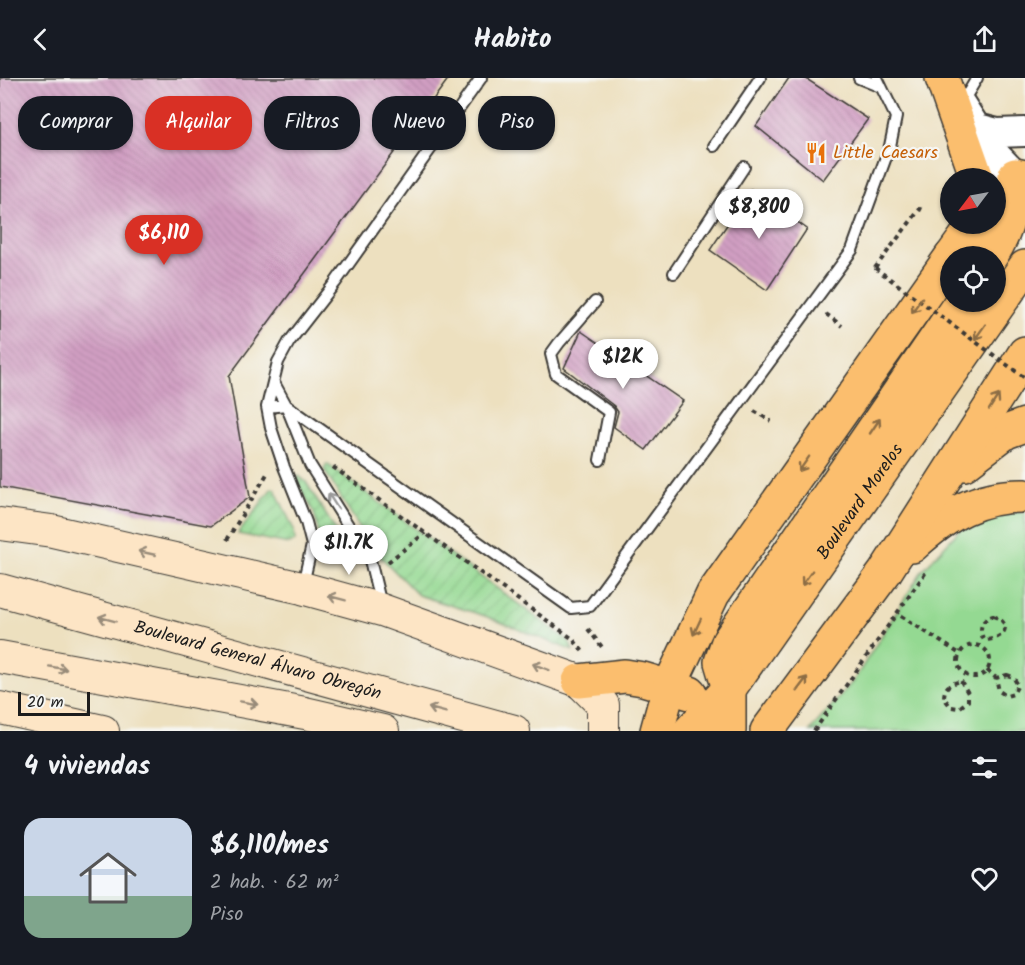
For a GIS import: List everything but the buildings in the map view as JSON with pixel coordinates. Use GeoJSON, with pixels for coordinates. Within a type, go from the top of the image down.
{"type":"FeatureCollection","features":[{"type":"Feature","properties":{"kind":"main road"},"geometry":{"type":"LineString","coordinates":[[944,78],[959,132],[973,168]]}},
{"type":"Feature","properties":{"kind":"main road"},"geometry":{"type":"LineString","coordinates":[[971,246],[991,235],[1014,202],[1015,178]]}},
{"type":"Feature","properties":{"kind":"main road"},"geometry":{"type":"LineString","coordinates":[[991,235],[1023,276]]}},
{"type":"Feature","properties":{"kind":"main road"},"geometry":{"type":"LineString","coordinates":[[657,731],[669,687],[712,594],[940,273]]}},
{"type":"Feature","properties":{"kind":"main road","name":"Boulevard Morelos"},"geometry":{"type":"LineString","coordinates":[[690,731],[729,689],[1023,276]]}},
{"type":"Feature","properties":{"kind":"main road"},"geometry":{"type":"LineString","coordinates":[[729,731],[729,689],[721,662],[728,642],[954,312]]}},
{"type":"Feature","properties":{"kind":"main road"},"geometry":{"type":"LineString","coordinates":[[767,731],[885,572],[1025,353]]}},
{"type":"Feature","properties":{"kind":"main road"},"geometry":{"type":"LineString","coordinates":[[939,488],[989,444],[1006,432],[1025,425]]}},
{"type":"Feature","properties":{"kind":"main road"},"geometry":{"type":"LineString","coordinates":[[885,572],[940,521],[960,510],[992,499],[1025,496]]}},
{"type":"Feature","properties":{"kind":"main road"},"geometry":{"type":"LineString","coordinates":[[0,524],[52,531],[302,588],[582,669],[625,676],[697,696],[729,689]]}},
{"type":"Feature","properties":{"kind":"main road","name":"Boulevard General Álvaro Obregón"},"geometry":{"type":"LineString","coordinates":[[0,590],[514,731]]}},
{"type":"Feature","properties":{"kind":"main road","name":"Boulevard General Álvaro Obregón"},"geometry":{"type":"LineString","coordinates":[[0,657],[305,713],[383,731]]}},
{"type":"Feature","properties":{"kind":"main road"},"geometry":{"type":"LineString","coordinates":[[582,669],[603,705],[603,731]]}},
{"type":"Feature","properties":{"kind":"main road"},"geometry":{"type":"LineString","coordinates":[[0,708],[103,731]]}},
{"type":"Feature","properties":{"kind":"street"},"geometry":{"type":"LineString","coordinates":[[944,78],[989,148],[1015,178]]}},
{"type":"Feature","properties":{"kind":"street"},"geometry":{"type":"LineString","coordinates":[[968,116],[998,133],[1025,132]]}},
{"type":"Feature","properties":{"kind":"lane"},"geometry":{"type":"LineString","coordinates":[[302,588],[312,545],[306,522],[271,428],[267,406],[278,362],[289,342],[335,283],[481,78]]}},
{"type":"Feature","properties":{"kind":"lane"},"geometry":{"type":"LineString","coordinates":[[714,146],[760,78]]}},
{"type":"Feature","properties":{"kind":"lane"},"geometry":{"type":"LineString","coordinates":[[267,406],[286,405],[571,608],[590,606],[852,250],[890,146],[896,117],[879,82],[859,78]]}},
{"type":"Feature","properties":{"kind":"lane"},"geometry":{"type":"LineString","coordinates":[[968,116],[977,78]]}},
{"type":"Feature","properties":{"kind":"lane"},"geometry":{"type":"LineString","coordinates":[[674,273],[744,167]]}},
{"type":"Feature","properties":{"kind":"lane"},"geometry":{"type":"LineString","coordinates":[[595,302],[551,354],[556,374],[609,412],[600,460]]}},
{"type":"Feature","properties":{"kind":"lane"},"geometry":{"type":"LineString","coordinates":[[274,382],[286,405],[310,465],[371,563],[382,610]]}},
{"type":"Feature","properties":{"kind":"path"},"geometry":{"type":"LineString","coordinates":[[926,212],[920,209],[876,268],[1025,378]]}},
{"type":"Feature","properties":{"kind":"path"},"geometry":{"type":"LineString","coordinates":[[823,312],[842,326]]}},
{"type":"Feature","properties":{"kind":"path"},"geometry":{"type":"LineString","coordinates":[[751,409],[771,422]]}},
{"type":"Feature","properties":{"kind":"path"},"geometry":{"type":"LineString","coordinates":[[332,466],[573,639],[582,669]]}},
{"type":"Feature","properties":{"kind":"path"},"geometry":{"type":"LineString","coordinates":[[227,540],[267,474]]}},
{"type":"Feature","properties":{"kind":"path"},"geometry":{"type":"LineString","coordinates":[[386,564],[425,533]]}},
{"type":"Feature","properties":{"kind":"path"},"geometry":{"type":"LineString","coordinates":[[814,731],[928,568]]}},
{"type":"Feature","properties":{"kind":"path"},"geometry":{"type":"LineString","coordinates":[[901,616],[960,654]]}},
{"type":"Feature","properties":{"kind":"path"},"geometry":{"type":"LineString","coordinates":[[981,646],[984,640],[981,628],[983,621],[993,616],[1000,619],[1005,626],[1001,637],[984,640]]}},
{"type":"Feature","properties":{"kind":"path"},"geometry":{"type":"LineString","coordinates":[[588,629],[602,647]]}},
{"type":"Feature","properties":{"kind":"path"},"geometry":{"type":"LineString","coordinates":[[967,646],[981,646],[988,655],[987,670],[978,676],[965,674],[958,663],[960,654],[967,646]]}},
{"type":"Feature","properties":{"kind":"path"},"geometry":{"type":"LineString","coordinates":[[987,670],[996,678],[1001,693],[1010,695],[1016,692],[1018,685],[1013,677],[1007,675],[996,678]]}},
{"type":"Feature","properties":{"kind":"path"},"geometry":{"type":"LineString","coordinates":[[961,681],[968,693],[968,701],[959,708],[951,707],[944,698],[945,690],[951,683],[961,681],[965,674]]}},
{"type":"Feature","properties":{"kind":"green space"},"geometry":{"type":"Polygon","coordinates":[[[327,464],[569,641],[573,651],[485,616],[418,595],[373,549],[324,470],[327,464]]]}},
{"type":"Feature","properties":{"kind":"green space"},"geometry":{"type":"Polygon","coordinates":[[[299,476],[306,482],[352,557],[324,555],[314,513],[296,480],[299,476]]]}},
{"type":"Feature","properties":{"kind":"green space"},"geometry":{"type":"Polygon","coordinates":[[[272,488],[275,489],[294,530],[295,541],[289,544],[238,534],[272,488]]]}},
{"type":"Feature","properties":{"kind":"green space"},"geometry":{"type":"Polygon","coordinates":[[[1025,512],[1025,731],[810,731],[854,680],[922,571],[975,513],[1025,512]]]}},
{"type":"Feature","properties":{"kind":"place","name":"Little Caesars"},"geometry":{"type":"Point","coordinates":[816,153]}}]}
